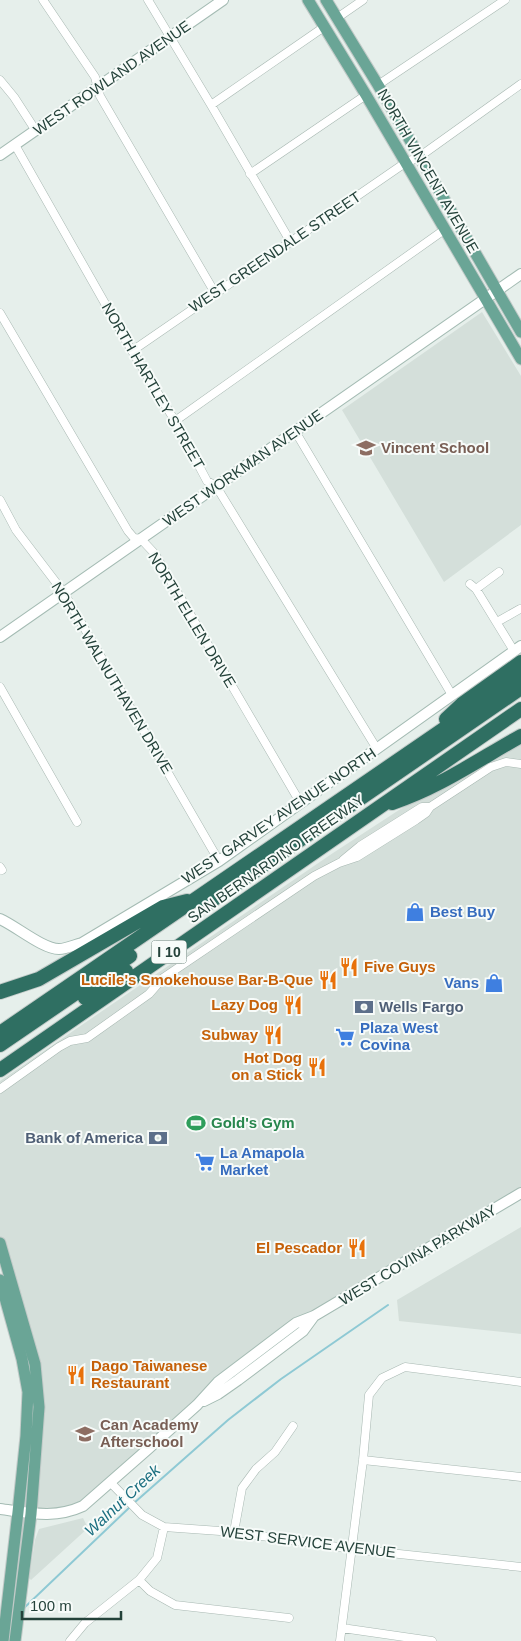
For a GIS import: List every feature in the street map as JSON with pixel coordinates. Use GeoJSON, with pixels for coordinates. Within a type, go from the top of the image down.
{"type":"FeatureCollection","features":[{"type":"Feature","properties":{"kind":"highway"},"geometry":{"type":"LineString","coordinates":[[397,762],[519,653]]}},
{"type":"Feature","properties":{"kind":"highway","name":"SAN BERNARDINO FREEWAY"},"geometry":{"type":"LineString","coordinates":[[0,1033],[521,676]]}},
{"type":"Feature","properties":{"kind":"highway"},"geometry":{"type":"LineString","coordinates":[[0,1045],[521,688]]}},
{"type":"Feature","properties":{"kind":"highway"},"geometry":{"type":"LineString","coordinates":[[0,1056],[521,700]]}},
{"type":"Feature","properties":{"kind":"highway","name":"SAN BERNARDINO FREEWAY"},"geometry":{"type":"LineString","coordinates":[[0,1070],[521,709]]}},
{"type":"Feature","properties":{"kind":"highway"},"geometry":{"type":"LineString","coordinates":[[377,808],[415,796],[521,736]]}},
{"type":"Feature","properties":{"kind":"highway"},"geometry":{"type":"LineString","coordinates":[[0,992],[39,979],[164,907],[200,897]]}},
{"type":"Feature","properties":{"kind":"main road","name":"NORTH VINCENT AVENUE"},"geometry":{"type":"LineString","coordinates":[[308,0],[521,359]]}},
{"type":"Feature","properties":{"kind":"main road","name":"NORTH VINCENT AVENUE"},"geometry":{"type":"LineString","coordinates":[[326,0],[378,85],[521,332]]}},
{"type":"Feature","properties":{"kind":"main road"},"geometry":{"type":"LineString","coordinates":[[0,1243],[35,1364],[40,1407],[31,1514],[2,1641]]}},
{"type":"Feature","properties":{"kind":"main road"},"geometry":{"type":"LineString","coordinates":[[0,1280],[22,1359],[28,1392],[26,1436],[18,1512],[15,1641]]}},
{"type":"Feature","properties":{"kind":"street"},"geometry":{"type":"LineString","coordinates":[[43,0],[95,77],[100,96],[215,293]]}},
{"type":"Feature","properties":{"kind":"street"},"geometry":{"type":"LineString","coordinates":[[148,0],[290,241]]}},
{"type":"Feature","properties":{"kind":"street","name":"WEST ROWLAND AVENUE"},"geometry":{"type":"LineString","coordinates":[[0,155],[223,0]]}},
{"type":"Feature","properties":{"kind":"street"},"geometry":{"type":"LineString","coordinates":[[337,18],[363,0]]}},
{"type":"Feature","properties":{"kind":"street"},"geometry":{"type":"LineString","coordinates":[[378,85],[505,0]]}},
{"type":"Feature","properties":{"kind":"street"},"geometry":{"type":"LineString","coordinates":[[211,104],[324,27]]}},
{"type":"Feature","properties":{"kind":"street"},"geometry":{"type":"LineString","coordinates":[[0,80],[14,97],[36,131]]}},
{"type":"Feature","properties":{"kind":"street","name":"WEST GREENDALE STREET"},"geometry":{"type":"LineString","coordinates":[[132,351],[405,163],[419,157],[521,84]]}},
{"type":"Feature","properties":{"kind":"street"},"geometry":{"type":"LineString","coordinates":[[250,174],[366,95]]}},
{"type":"Feature","properties":{"kind":"street","name":"NORTH HARTLEY STREET"},"geometry":{"type":"LineString","coordinates":[[15,145],[207,481],[216,486],[377,749]]}},
{"type":"Feature","properties":{"kind":"street"},"geometry":{"type":"LineString","coordinates":[[174,421],[444,230]]}},
{"type":"Feature","properties":{"kind":"street","name":"WEST WORKMAN AVENUE"},"geometry":{"type":"LineString","coordinates":[[0,637],[521,274]]}},
{"type":"Feature","properties":{"kind":"street","name":"NORTH ELLEN DRIVE"},"geometry":{"type":"LineString","coordinates":[[0,313],[128,530],[134,538],[141,539],[155,554],[301,804]]}},
{"type":"Feature","properties":{"kind":"street"},"geometry":{"type":"LineString","coordinates":[[295,431],[452,695]]}},
{"type":"Feature","properties":{"kind":"street","name":"NORTH WALNUTHAVEN DRIVE"},"geometry":{"type":"LineString","coordinates":[[0,500],[16,530],[64,592],[220,861]]}},
{"type":"Feature","properties":{"kind":"street"},"geometry":{"type":"LineString","coordinates":[[499,572],[473,586],[519,653]]}},
{"type":"Feature","properties":{"kind":"street"},"geometry":{"type":"LineString","coordinates":[[497,622],[520,609]]}},
{"type":"Feature","properties":{"kind":"street","name":"WEST GARVEY AVENUE NORTH"},"geometry":{"type":"LineString","coordinates":[[0,919],[44,945],[58,949],[82,943],[220,861],[452,695],[519,653]]}},
{"type":"Feature","properties":{"kind":"street"},"geometry":{"type":"LineString","coordinates":[[0,687],[77,822]]}},
{"type":"Feature","properties":{"kind":"street"},"geometry":{"type":"LineString","coordinates":[[0,1089],[59,1047],[70,1041],[87,1038],[149,994],[163,978],[314,876],[339,863],[360,846],[422,807],[430,807],[491,767],[506,762],[521,764]]}},
{"type":"Feature","properties":{"kind":"street","name":"WEST COVINA PARKWAY"},"geometry":{"type":"LineString","coordinates":[[0,1509],[31,1514],[72,1512],[90,1502],[201,1402],[218,1382],[279,1335],[296,1323],[314,1316],[521,1193]]}},
{"type":"Feature","properties":{"kind":"street","name":"WEST COVINA PARKWAY"},"geometry":{"type":"LineString","coordinates":[[201,1402],[238,1380],[303,1331],[314,1316]]}},
{"type":"Feature","properties":{"kind":"street"},"geometry":{"type":"LineString","coordinates":[[238,1380],[242,1370],[281,1340],[279,1335]]}},
{"type":"Feature","properties":{"kind":"street"},"geometry":{"type":"LineString","coordinates":[[340,1641],[363,1460],[369,1395],[382,1378],[405,1367],[521,1382]]}},
{"type":"Feature","properties":{"kind":"street"},"geometry":{"type":"LineString","coordinates":[[234,1532],[242,1488],[256,1469],[275,1452],[293,1426]]}},
{"type":"Feature","properties":{"kind":"street"},"geometry":{"type":"LineString","coordinates":[[363,1460],[521,1477]]}},
{"type":"Feature","properties":{"kind":"street","name":"WEST SERVICE AVENUE"},"geometry":{"type":"LineString","coordinates":[[110,1482],[142,1516],[164,1526],[234,1532],[352,1549],[521,1567]]}},
{"type":"Feature","properties":{"kind":"street"},"geometry":{"type":"LineString","coordinates":[[70,1641],[85,1623],[139,1580],[157,1558],[164,1526]]}},
{"type":"Feature","properties":{"kind":"street"},"geometry":{"type":"LineString","coordinates":[[139,1580],[150,1591],[175,1605],[289,1618]]}},
{"type":"Feature","properties":{"kind":"street"},"geometry":{"type":"LineString","coordinates":[[342,1628],[427,1641]]}},
{"type":"Feature","properties":{"kind":"shaded area"},"geometry":{"type":"Polygon","coordinates":[[[482,312],[521,376],[521,525],[444,582],[342,410],[482,312]]]}},
{"type":"Feature","properties":{"kind":"shaded area","name":"Plaza West Covina"},"geometry":{"type":"Polygon","coordinates":[[[521,737],[521,1193],[314,1316],[218,1387],[90,1502],[31,1514],[35,1364],[0,1244],[0,1081],[333,853],[399,810],[521,737]]]}},
{"type":"Feature","properties":{"kind":"shaded area"},"geometry":{"type":"Polygon","coordinates":[[[521,1227],[521,1334],[399,1321],[397,1300],[521,1227]]]}},
{"type":"Feature","properties":{"kind":"shaded area"},"geometry":{"type":"Polygon","coordinates":[[[83,1518],[88,1528],[31,1580],[29,1578],[35,1540],[39,1529],[83,1518]]]}},
{"type":"Feature","properties":{"kind":"waterway","name":"Walnut Creek"},"geometry":{"type":"LineString","coordinates":[[134,1503],[228,1420],[281,1379],[388,1305]]}},
{"type":"Feature","properties":{"kind":"waterway","name":"Walnut Creek"},"geometry":{"type":"LineString","coordinates":[[24,1608],[131,1506]]}},
{"type":"Feature","properties":{"kind":"place","name":"Vincent School"},"geometry":{"type":"Point","coordinates":[366,448]}},
{"type":"Feature","properties":{"kind":"place","name":"Best Buy"},"geometry":{"type":"Point","coordinates":[415,912]}},
{"type":"Feature","properties":{"kind":"place","name":"Five Guys"},"geometry":{"type":"Point","coordinates":[349,967]}},
{"type":"Feature","properties":{"kind":"place","name":"Lucile's Smokehouse Bar-B-Que"},"geometry":{"type":"Point","coordinates":[328,980]}},
{"type":"Feature","properties":{"kind":"place","name":"Vans"},"geometry":{"type":"Point","coordinates":[494,983]}},
{"type":"Feature","properties":{"kind":"place","name":"Lazy Dog"},"geometry":{"type":"Point","coordinates":[293,1005]}},
{"type":"Feature","properties":{"kind":"place","name":"Wells Fargo"},"geometry":{"type":"Point","coordinates":[364,1007]}},
{"type":"Feature","properties":{"kind":"place","name":"Subway"},"geometry":{"type":"Point","coordinates":[273,1035]}},
{"type":"Feature","properties":{"kind":"place","name":"Plaza West Covina"},"geometry":{"type":"Point","coordinates":[345,1037]}},
{"type":"Feature","properties":{"kind":"place","name":"Hot Dog on a Stick"},"geometry":{"type":"Point","coordinates":[317,1067]}},
{"type":"Feature","properties":{"kind":"place","name":"Gold's Gym"},"geometry":{"type":"Point","coordinates":[196,1123]}},
{"type":"Feature","properties":{"kind":"place","name":"Bank of America"},"geometry":{"type":"Point","coordinates":[158,1138]}},
{"type":"Feature","properties":{"kind":"place","name":"La Amapola Market"},"geometry":{"type":"Point","coordinates":[205,1162]}},
{"type":"Feature","properties":{"kind":"place","name":"El Pescador"},"geometry":{"type":"Point","coordinates":[357,1248]}},
{"type":"Feature","properties":{"kind":"place","name":"Dago Taiwanese Restaurant"},"geometry":{"type":"Point","coordinates":[76,1375]}},
{"type":"Feature","properties":{"kind":"place","name":"Can Academy Afterschool"},"geometry":{"type":"Point","coordinates":[85,1434]}}]}
